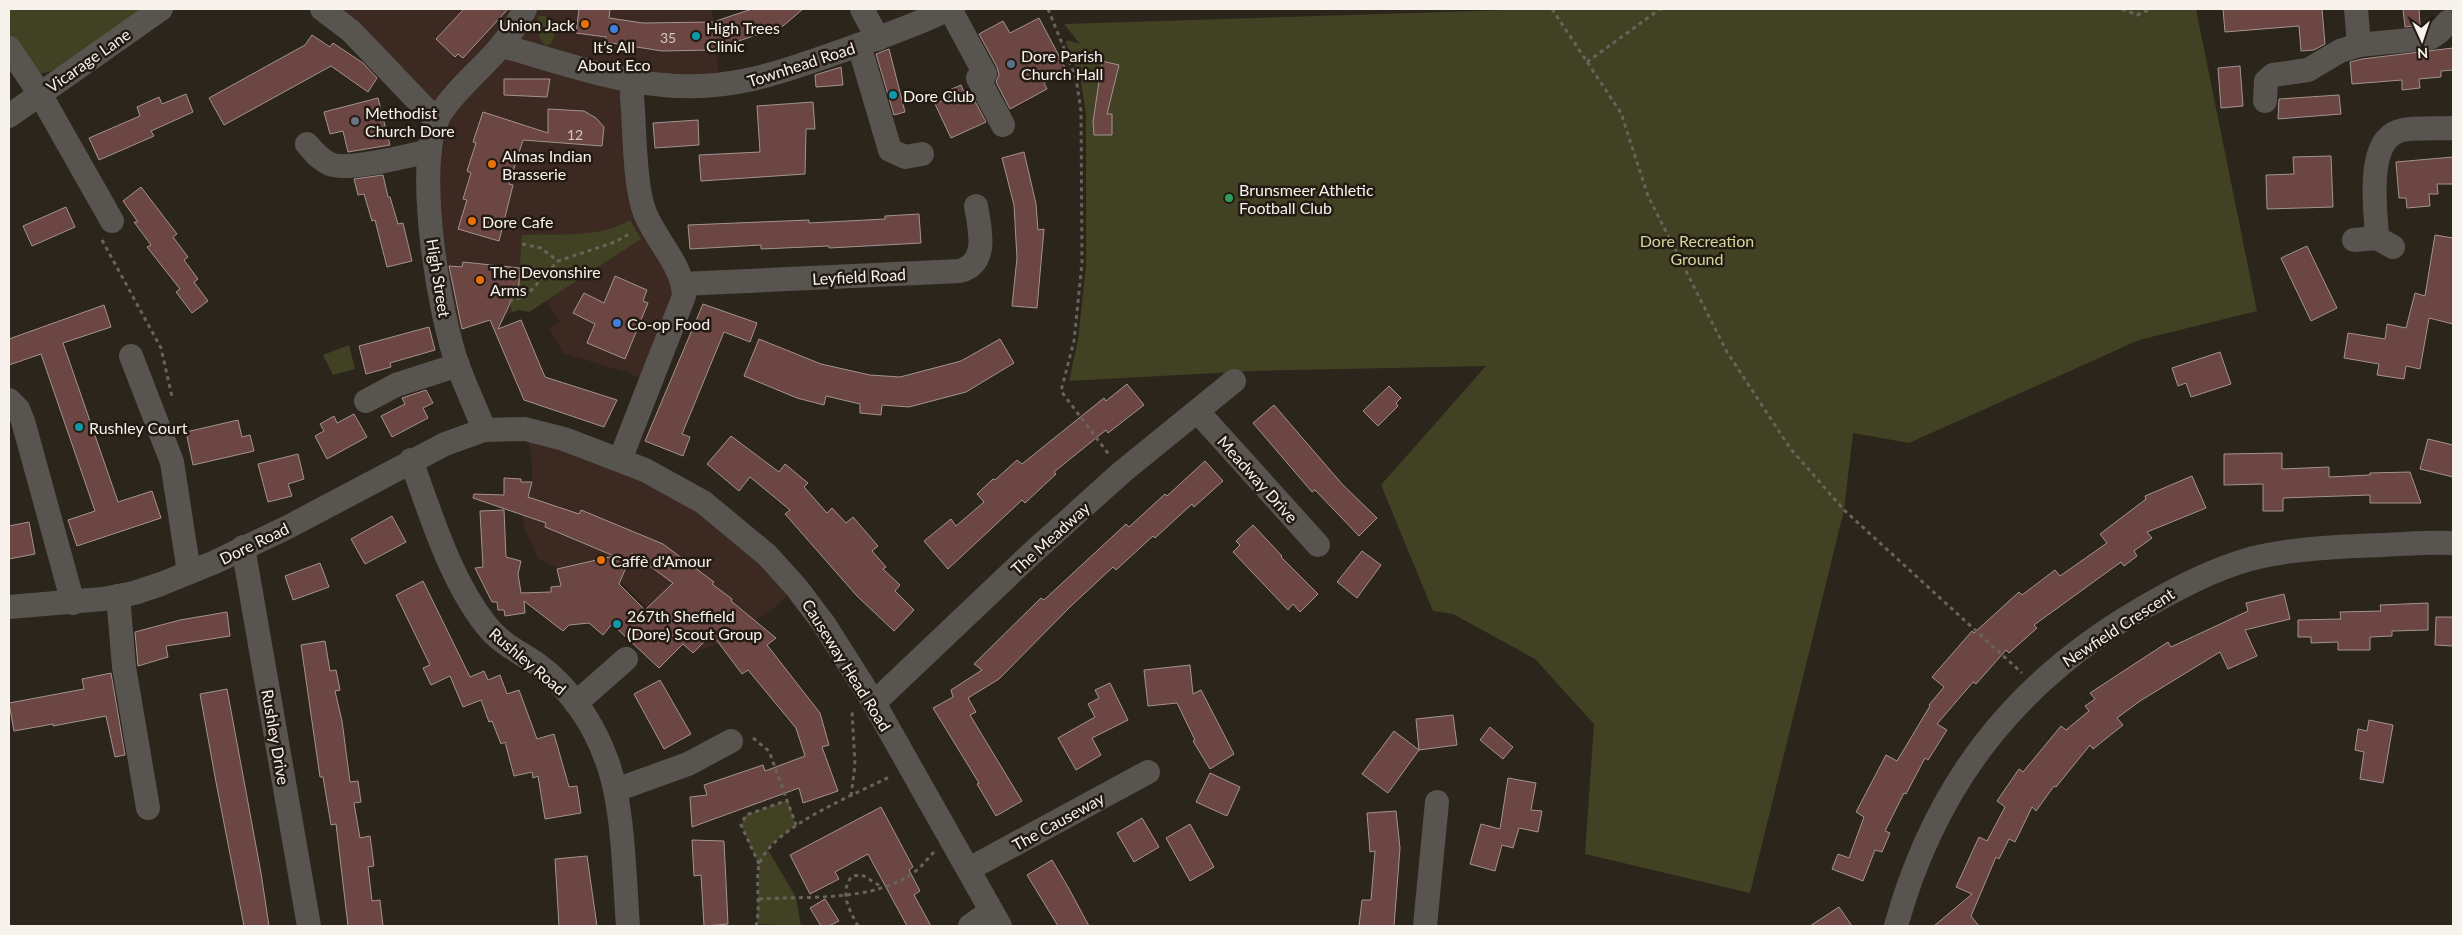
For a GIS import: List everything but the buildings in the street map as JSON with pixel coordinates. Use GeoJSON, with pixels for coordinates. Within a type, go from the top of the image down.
{"type":"FeatureCollection","features":[{"type":"Feature","properties":{"kind":"street","name":"Vicarage Lane"},"geometry":{"type":"LineString","coordinates":[[9,116],[161,9]]}},
{"type":"Feature","properties":{"kind":"street"},"geometry":{"type":"LineString","coordinates":[[322,9],[351,31],[437,121],[463,86],[502,46],[525,9]]}},
{"type":"Feature","properties":{"kind":"street"},"geometry":{"type":"LineString","coordinates":[[862,9],[890,150],[905,157],[922,154]]}},
{"type":"Feature","properties":{"kind":"street"},"geometry":{"type":"LineString","coordinates":[[949,9],[985,74],[978,78],[1003,125]]}},
{"type":"Feature","properties":{"kind":"street","name":"Townhead Road"},"geometry":{"type":"LineString","coordinates":[[502,46],[633,81],[707,87],[740,83],[781,73],[869,42],[949,9]]}},
{"type":"Feature","properties":{"kind":"street"},"geometry":{"type":"LineString","coordinates":[[2356,9],[2359,45]]}},
{"type":"Feature","properties":{"kind":"street"},"geometry":{"type":"LineString","coordinates":[[2265,101],[2266,81],[2273,75],[2308,70],[2340,51],[2359,45],[2430,38],[2448,22]]}},
{"type":"Feature","properties":{"kind":"street","name":"Vicarage Lane"},"geometry":{"type":"LineString","coordinates":[[9,48],[40,94],[105,228]]}},
{"type":"Feature","properties":{"kind":"street"},"geometry":{"type":"LineString","coordinates":[[620,460],[649,383],[682,305],[683,284],[678,271],[645,214],[640,198],[632,97],[633,81]]}},
{"type":"Feature","properties":{"kind":"street","name":"High Street"},"geometry":{"type":"LineString","coordinates":[[437,121],[430,150],[429,184],[436,266],[445,317],[458,365],[484,430]]}},
{"type":"Feature","properties":{"kind":"street"},"geometry":{"type":"LineString","coordinates":[[2354,240],[2385,242],[2376,162],[2381,147],[2388,136],[2402,130],[2453,128]]}},
{"type":"Feature","properties":{"kind":"street"},"geometry":{"type":"LineString","coordinates":[[307,144],[316,156],[332,166],[350,167],[430,150]]}},
{"type":"Feature","properties":{"kind":"street","name":"Leyfield Road"},"geometry":{"type":"LineString","coordinates":[[683,284],[960,271],[970,268],[977,260],[981,249],[976,206]]}},
{"type":"Feature","properties":{"kind":"street"},"geometry":{"type":"LineString","coordinates":[[131,356],[172,462],[189,572]]}},
{"type":"Feature","properties":{"kind":"street"},"geometry":{"type":"LineString","coordinates":[[366,401],[396,385],[458,365]]}},
{"type":"Feature","properties":{"kind":"street","name":"The Meadway"},"geometry":{"type":"LineString","coordinates":[[863,705],[1122,472],[1234,381]]}},
{"type":"Feature","properties":{"kind":"street"},"geometry":{"type":"LineString","coordinates":[[9,400],[18,410],[22,421],[73,603]]}},
{"type":"Feature","properties":{"kind":"street","name":"Meadway Drive"},"geometry":{"type":"LineString","coordinates":[[1198,412],[1318,545]]}},
{"type":"Feature","properties":{"kind":"street","name":"Causeway Head Road"},"geometry":{"type":"LineString","coordinates":[[484,430],[518,429],[538,432],[620,460],[654,474],[703,502],[767,556],[796,587],[824,624],[863,705],[909,767],[952,838],[995,919]]}},
{"type":"Feature","properties":{"kind":"street","name":"Dore Road"},"geometry":{"type":"LineString","coordinates":[[9,607],[73,603],[134,593],[215,562],[288,527],[411,460],[445,444],[484,430]]}},
{"type":"Feature","properties":{"kind":"street","name":"Rushley Road"},"geometry":{"type":"LineString","coordinates":[[411,460],[448,560],[486,625],[506,645],[544,671],[564,688],[593,730],[607,760],[616,790],[628,926]]}},
{"type":"Feature","properties":{"kind":"street","name":"Newfield Crescent"},"geometry":{"type":"LineString","coordinates":[[1896,926],[1911,878],[1941,809],[1981,748],[2035,686],[2095,638],[2176,588],[2214,571],[2250,559],[2293,550],[2453,543]]}},
{"type":"Feature","properties":{"kind":"street","name":"Rushley Drive"},"geometry":{"type":"LineString","coordinates":[[243,547],[308,926]]}},
{"type":"Feature","properties":{"kind":"street"},"geometry":{"type":"LineString","coordinates":[[118,596],[124,667],[148,808]]}},
{"type":"Feature","properties":{"kind":"street"},"geometry":{"type":"LineString","coordinates":[[576,703],[626,659]]}},
{"type":"Feature","properties":{"kind":"street"},"geometry":{"type":"LineString","coordinates":[[616,790],[688,764],[731,741]]}},
{"type":"Feature","properties":{"kind":"street","name":"The Causeway"},"geometry":{"type":"LineString","coordinates":[[969,869],[1148,772]]}},
{"type":"Feature","properties":{"kind":"street"},"geometry":{"type":"LineString","coordinates":[[1424,926],[1437,802]]}},
{"type":"Feature","properties":{"kind":"street"},"geometry":{"type":"LineString","coordinates":[[970,926],[995,919]]}},
{"type":"Feature","properties":{"kind":"path"},"geometry":{"type":"LineString","coordinates":[[1048,9],[1076,78],[1081,111],[1082,263],[1074,340],[1061,392],[1122,472]]}},
{"type":"Feature","properties":{"kind":"path"},"geometry":{"type":"LineString","coordinates":[[1552,9],[1621,113],[1648,196],[1727,352],[1790,448],[1844,510],[2035,686]]}},
{"type":"Feature","properties":{"kind":"path"},"geometry":{"type":"LineString","coordinates":[[1587,62],[1660,9]]}},
{"type":"Feature","properties":{"kind":"path"},"geometry":{"type":"LineString","coordinates":[[2122,9],[2137,15],[2150,9]]}},
{"type":"Feature","properties":{"kind":"path"},"geometry":{"type":"LineString","coordinates":[[105,228],[161,348],[174,403]]}},
{"type":"Feature","properties":{"kind":"path"},"geometry":{"type":"LineString","coordinates":[[509,301],[526,296],[558,261],[615,242],[636,230]]}},
{"type":"Feature","properties":{"kind":"path"},"geometry":{"type":"LineString","coordinates":[[522,244],[541,248],[558,261]]}},
{"type":"Feature","properties":{"kind":"path"},"geometry":{"type":"LineString","coordinates":[[851,797],[863,705]]}},
{"type":"Feature","properties":{"kind":"path"},"geometry":{"type":"LineString","coordinates":[[731,741],[736,734],[743,732],[756,739],[769,751],[796,825]]}},
{"type":"Feature","properties":{"kind":"path"},"geometry":{"type":"LineString","coordinates":[[759,865],[773,843],[796,825],[909,767]]}},
{"type":"Feature","properties":{"kind":"path"},"geometry":{"type":"LineString","coordinates":[[756,926],[759,899],[759,865],[741,825],[746,815],[788,800]]}},
{"type":"Feature","properties":{"kind":"path"},"geometry":{"type":"LineString","coordinates":[[759,899],[844,896],[883,887],[913,873],[934,852],[952,838]]}},
{"type":"Feature","properties":{"kind":"path"},"geometry":{"type":"LineString","coordinates":[[858,926],[844,896],[847,883],[852,876],[862,875],[883,887]]}},
{"type":"Feature","properties":{"kind":"shaded area"},"geometry":{"type":"Polygon","coordinates":[[[333,9],[712,9],[720,86],[633,81],[640,198],[683,284],[649,383],[629,373],[563,353],[549,328],[560,321],[546,301],[529,312],[519,310],[458,331],[443,237],[431,226],[437,121],[333,9]]]}},
{"type":"Feature","properties":{"kind":"shaded area"},"geometry":{"type":"Polygon","coordinates":[[[525,429],[645,470],[796,587],[779,604],[731,638],[693,653],[621,582],[612,580],[607,589],[538,559],[526,532],[522,515],[532,482],[531,453],[525,429]]]}},
{"type":"Feature","properties":{"kind":"green space"},"geometry":{"type":"Polygon","coordinates":[[[9,9],[147,9],[62,67],[49,72],[39,73],[9,38],[9,9]]]}},
{"type":"Feature","properties":{"kind":"green space","name":"Dore Recreation Ground"},"geometry":{"type":"Polygon","coordinates":[[[1540,9],[2196,9],[2257,311],[2139,340],[1909,443],[1853,433],[1844,510],[1750,893],[1585,854],[1594,724],[1535,659],[1453,614],[1433,611],[1381,485],[1486,366],[1252,371],[1069,381],[1078,340],[1086,266],[1086,114],[1081,81],[1066,43],[1067,40],[1080,44],[1064,24],[1540,9]]]}},
{"type":"Feature","properties":{"kind":"green space"},"geometry":{"type":"Polygon","coordinates":[[[539,16],[545,16],[557,29],[551,44],[545,46],[537,31],[539,16]]]}},
{"type":"Feature","properties":{"kind":"green space"},"geometry":{"type":"Polygon","coordinates":[[[630,220],[641,239],[529,312],[519,310],[512,312],[508,298],[519,276],[522,235],[591,233],[618,226],[630,220]]]}},
{"type":"Feature","properties":{"kind":"green space"},"geometry":{"type":"Polygon","coordinates":[[[349,345],[355,369],[333,375],[323,355],[349,345]]]}},
{"type":"Feature","properties":{"kind":"green space"},"geometry":{"type":"Polygon","coordinates":[[[788,800],[796,825],[773,843],[768,850],[796,897],[801,926],[757,924],[759,865],[741,825],[746,815],[788,800]]]}},
{"type":"Feature","properties":{"kind":"place","name":"Union Jack"},"geometry":{"type":"Point","coordinates":[585,24]}},
{"type":"Feature","properties":{"kind":"place","name":"It’s All About Eco"},"geometry":{"type":"Point","coordinates":[614,29]}},
{"type":"Feature","properties":{"kind":"place","name":"High Trees Clinic"},"geometry":{"type":"Point","coordinates":[696,36]}},
{"type":"Feature","properties":{"kind":"place","name":"Dore Parish Church Hall"},"geometry":{"type":"Point","coordinates":[1011,64]}},
{"type":"Feature","properties":{"kind":"place","name":"Dore Club"},"geometry":{"type":"Point","coordinates":[893,95]}},
{"type":"Feature","properties":{"kind":"place","name":"Methodist Church Dore"},"geometry":{"type":"Point","coordinates":[355,121]}},
{"type":"Feature","properties":{"kind":"place","name":"Almas Indian Brasserie"},"geometry":{"type":"Point","coordinates":[492,164]}},
{"type":"Feature","properties":{"kind":"place","name":"Brunsmeer Athletic Football Club"},"geometry":{"type":"Point","coordinates":[1229,198]}},
{"type":"Feature","properties":{"kind":"place","name":"Dore Cafe"},"geometry":{"type":"Point","coordinates":[472,221]}},
{"type":"Feature","properties":{"kind":"place","name":"The Devonshire Arms"},"geometry":{"type":"Point","coordinates":[480,280]}},
{"type":"Feature","properties":{"kind":"place","name":"Co-op Food"},"geometry":{"type":"Point","coordinates":[617,323]}},
{"type":"Feature","properties":{"kind":"place","name":"Rushley Court"},"geometry":{"type":"Point","coordinates":[79,427]}},
{"type":"Feature","properties":{"kind":"place","name":"Caffè d'Amour"},"geometry":{"type":"Point","coordinates":[601,560]}},
{"type":"Feature","properties":{"kind":"place","name":"267th Sheffield (Dore) Scout Group"},"geometry":{"type":"Point","coordinates":[617,624]}}]}
